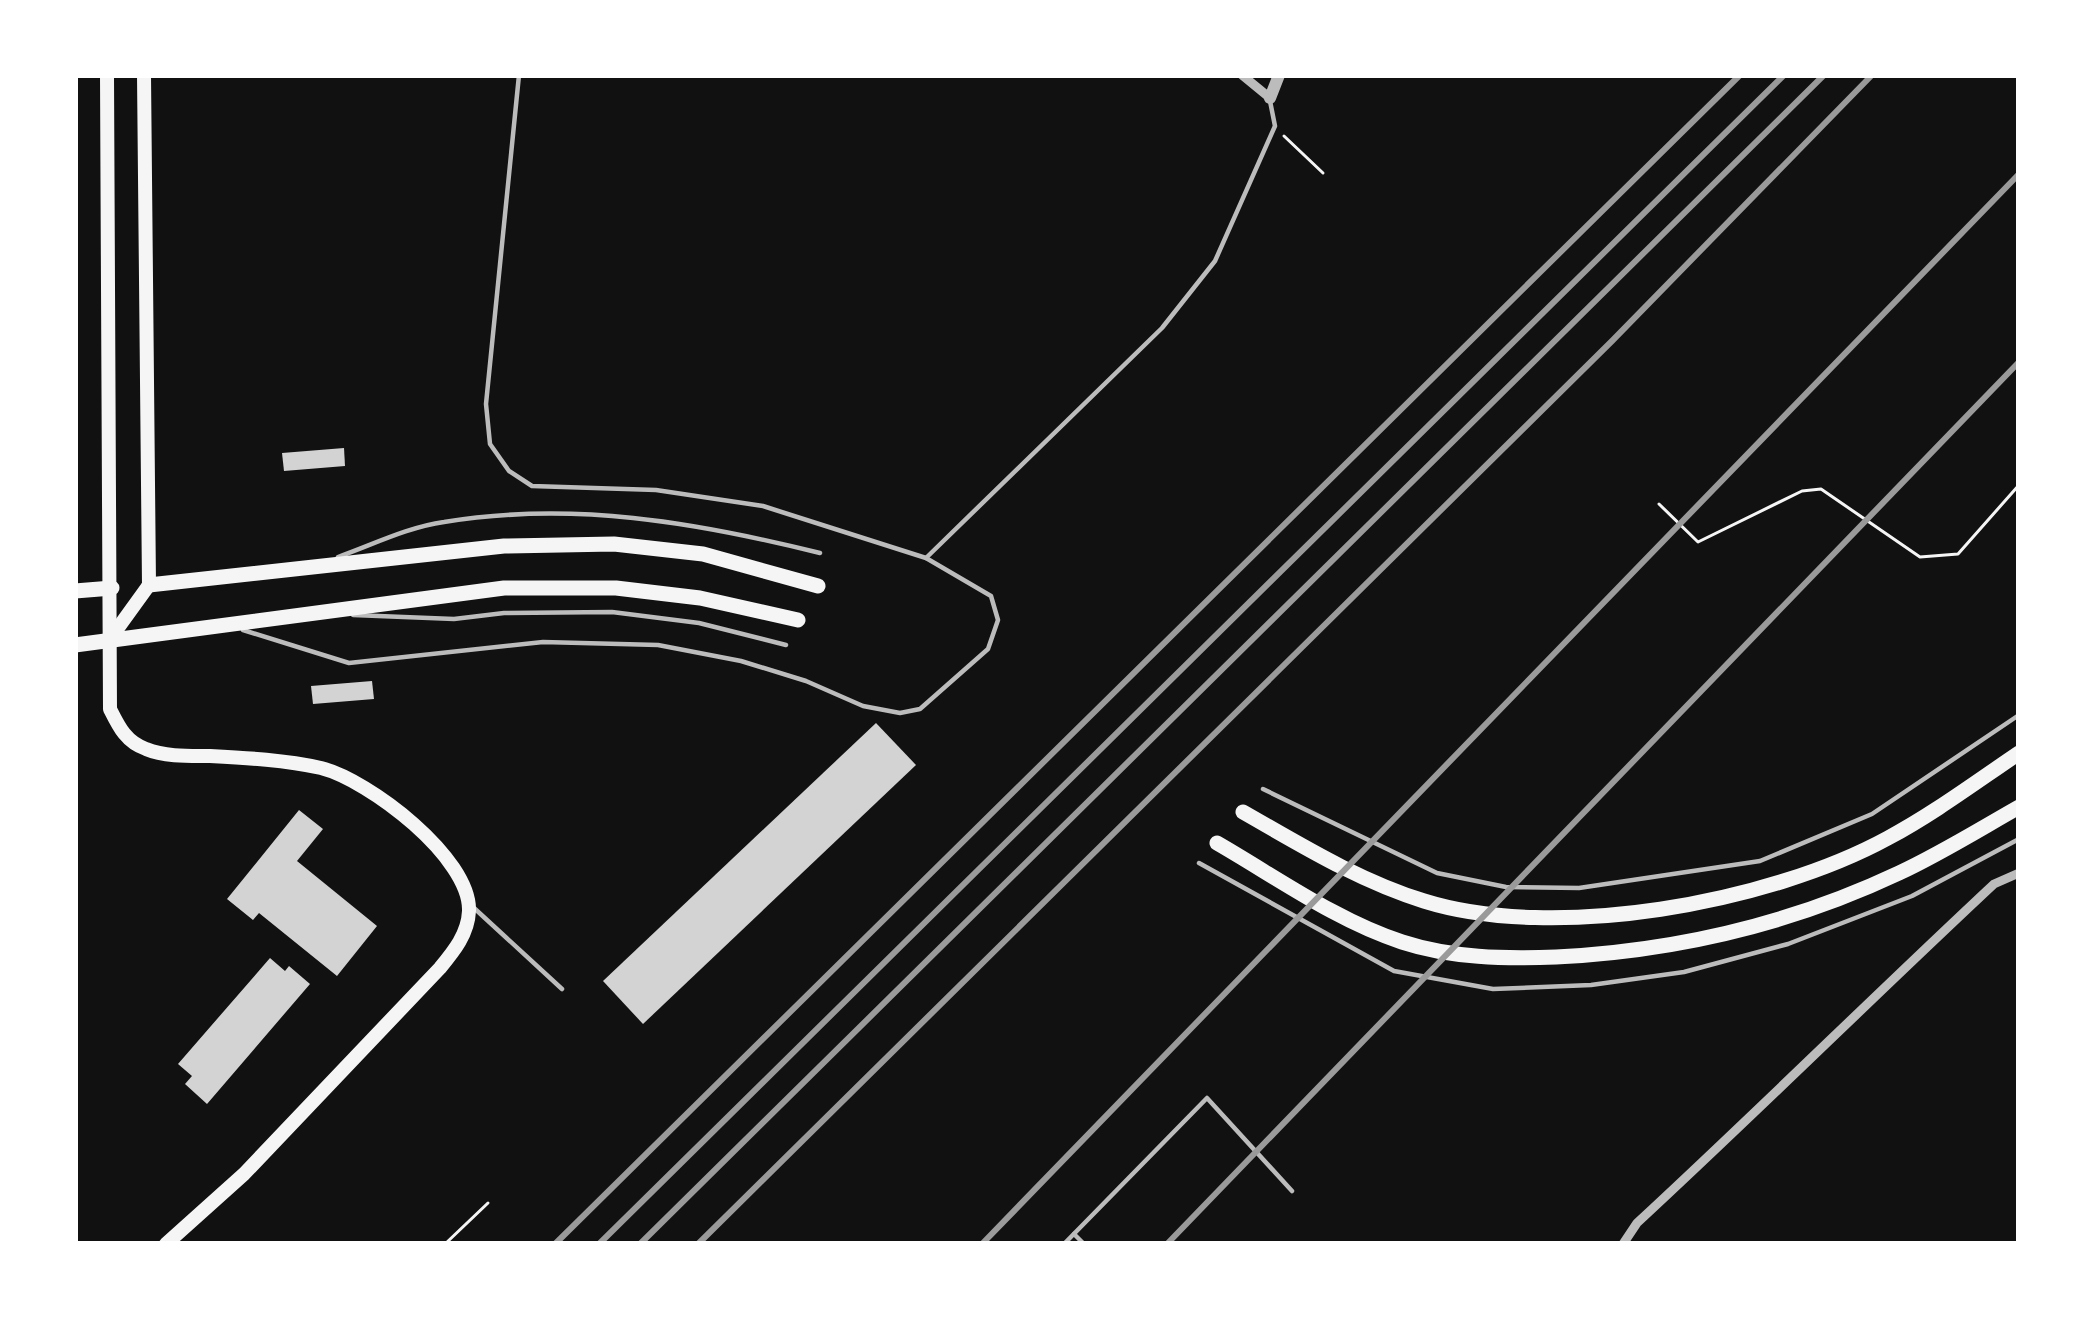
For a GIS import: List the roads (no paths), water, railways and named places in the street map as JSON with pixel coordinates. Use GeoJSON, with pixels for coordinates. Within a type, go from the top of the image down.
{"type":"FeatureCollection","features":[{"type":"Feature","properties":{"kind":"main road"},"geometry":{"type":"LineString","coordinates":[[106,75],[110,709],[123,735],[146,749],[328,770],[383,799],[423,834],[459,877],[470,904],[459,944],[440,968],[244,1174],[166,1244]]}},
{"type":"Feature","properties":{"kind":"main road"},"geometry":{"type":"LineString","coordinates":[[107,643],[149,585],[144,75]]}},
{"type":"Feature","properties":{"kind":"main road"},"geometry":{"type":"LineString","coordinates":[[75,591],[504,546],[614,544],[704,554],[818,586]]}},
{"type":"Feature","properties":{"kind":"main road"},"geometry":{"type":"LineString","coordinates":[[75,645],[504,588],[593,588],[700,598],[798,620]]}},
{"type":"Feature","properties":{"kind":"main road"},"geometry":{"type":"LineString","coordinates":[[1243,812],[1348,871],[1426,902],[1510,917],[1588,918],[1772,886],[1886,839],[2019,753]]}},
{"type":"Feature","properties":{"kind":"main road"},"geometry":{"type":"LineString","coordinates":[[1217,843],[1322,904],[1402,942],[1496,959],[1588,955],[1678,945],[1783,919],[1900,873],[2019,807]]}},
{"type":"Feature","properties":{"kind":"street"},"geometry":{"type":"LineString","coordinates":[[1242,75],[1270,98],[1279,75]]}},
{"type":"Feature","properties":{"kind":"street"},"geometry":{"type":"LineString","coordinates":[[1623,1244],[1637,1223],[1793,1079],[1869,1000],[1994,884],[2019,873]]}},
{"type":"Feature","properties":{"kind":"lane"},"geometry":{"type":"LineString","coordinates":[[231,627],[350,663],[543,642],[658,645],[773,670],[863,706],[900,713],[920,709],[988,649],[998,620],[991,596],[926,558],[763,506],[656,490],[544,489],[508,471],[490,444],[486,404],[519,75]]}},
{"type":"Feature","properties":{"kind":"lane"},"geometry":{"type":"LineString","coordinates":[[926,558],[1162,328],[1215,261],[1274,127],[1270,98]]}},
{"type":"Feature","properties":{"kind":"lane"},"geometry":{"type":"LineString","coordinates":[[308,567],[439,522],[551,512],[717,528],[820,553]]}},
{"type":"Feature","properties":{"kind":"lane"},"geometry":{"type":"LineString","coordinates":[[317,614],[454,619],[504,613],[612,612],[699,623],[786,645]]}},
{"type":"Feature","properties":{"kind":"lane"},"geometry":{"type":"LineString","coordinates":[[1263,789],[1437,873],[1506,886],[1579,888],[1760,861],[1872,814],[2019,716]]}},
{"type":"Feature","properties":{"kind":"lane"},"geometry":{"type":"LineString","coordinates":[[1198,862],[1394,971],[1493,989],[1591,985],[1684,972],[1788,944],[1912,896],[2019,839]]}},
{"type":"Feature","properties":{"kind":"lane"},"geometry":{"type":"LineString","coordinates":[[470,904],[562,989]]}},
{"type":"Feature","properties":{"kind":"lane"},"geometry":{"type":"LineString","coordinates":[[1064,1244],[1207,1098],[1292,1191]]}},
{"type":"Feature","properties":{"kind":"lane"},"geometry":{"type":"LineString","coordinates":[[1074,1234],[1084,1244]]}},
{"type":"Feature","properties":{"kind":"railway"},"geometry":{"type":"LineString","coordinates":[[555,1244],[1740,75]]}},
{"type":"Feature","properties":{"kind":"railway"},"geometry":{"type":"LineString","coordinates":[[599,1244],[1784,75]]}},
{"type":"Feature","properties":{"kind":"railway"},"geometry":{"type":"LineString","coordinates":[[640,1244],[1824,75]]}},
{"type":"Feature","properties":{"kind":"railway"},"geometry":{"type":"LineString","coordinates":[[698,1244],[1612,341],[1872,75]]}},
{"type":"Feature","properties":{"kind":"railway"},"geometry":{"type":"LineString","coordinates":[[982,1244],[2019,174]]}},
{"type":"Feature","properties":{"kind":"railway"},"geometry":{"type":"LineString","coordinates":[[1167,1244],[2019,362]]}}]}
